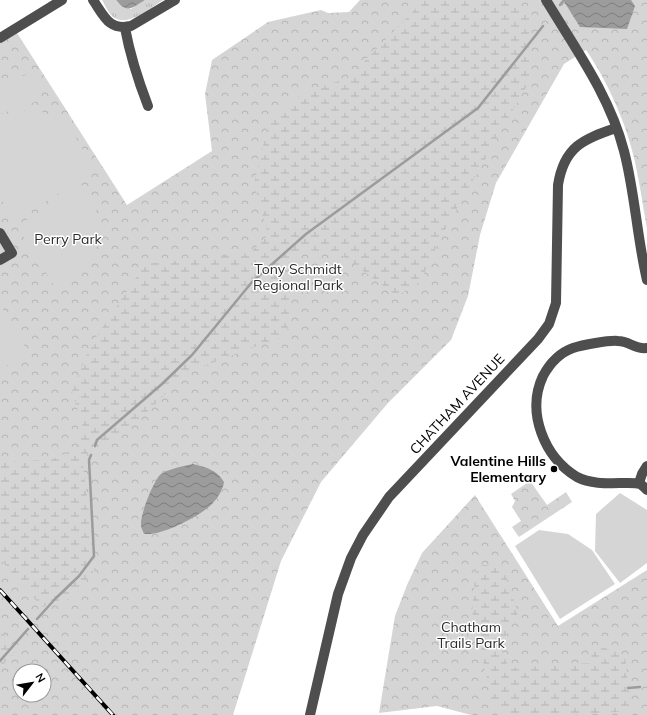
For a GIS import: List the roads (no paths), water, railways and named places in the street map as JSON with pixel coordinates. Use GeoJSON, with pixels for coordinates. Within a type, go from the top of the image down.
{"type":"FeatureCollection","features":[{"type":"Feature","properties":{"kind":"street"},"geometry":{"type":"LineString","coordinates":[[0,38],[62,0]]}},
{"type":"Feature","properties":{"kind":"street"},"geometry":{"type":"LineString","coordinates":[[94,0],[107,21],[119,28],[131,26],[175,0]]}},
{"type":"Feature","properties":{"kind":"street"},"geometry":{"type":"LineString","coordinates":[[546,0],[600,89],[624,150],[630,176],[639,242],[647,280]]}},
{"type":"Feature","properties":{"kind":"street"},"geometry":{"type":"LineString","coordinates":[[125,28],[133,66],[148,106]]}},
{"type":"Feature","properties":{"kind":"street","name":"CHATHAM AVENUE"},"geometry":{"type":"LineString","coordinates":[[310,715],[338,594],[351,558],[363,535],[389,497],[538,339],[549,324],[556,303],[557,290],[558,185],[560,175],[567,157],[574,148],[592,136],[616,128]]}},
{"type":"Feature","properties":{"kind":"street"},"geometry":{"type":"LineString","coordinates":[[0,232],[12,253],[0,260]]}},
{"type":"Feature","properties":{"kind":"street"},"geometry":{"type":"LineString","coordinates":[[647,348],[634,347],[619,341],[575,347],[560,354],[552,361],[542,380],[537,394],[536,410],[539,427],[552,453],[568,471],[579,478],[589,482],[643,486],[642,474],[647,466]]}},
{"type":"Feature","properties":{"kind":"water"},"geometry":{"type":"Polygon","coordinates":[[[116,0],[145,0],[133,7],[127,8],[123,7],[116,0]]]}},
{"type":"Feature","properties":{"kind":"water"},"geometry":{"type":"Polygon","coordinates":[[[563,0],[631,0],[635,6],[627,29],[580,27],[563,0]]]}},
{"type":"Feature","properties":{"kind":"water"},"geometry":{"type":"Polygon","coordinates":[[[193,464],[215,472],[224,482],[216,499],[201,513],[178,525],[163,531],[144,534],[141,520],[151,491],[157,479],[160,475],[167,471],[193,464]]]}},
{"type":"Feature","properties":{"kind":"waterway"},"geometry":{"type":"LineString","coordinates":[[560,5],[564,0]]}},
{"type":"Feature","properties":{"kind":"waterway"},"geometry":{"type":"LineString","coordinates":[[95,446],[97,440],[162,384],[192,355],[252,282],[306,234],[478,108],[543,26]]}},
{"type":"Feature","properties":{"kind":"waterway"},"geometry":{"type":"LineString","coordinates":[[37,619],[79,576],[94,556],[89,460],[91,455]]}},
{"type":"Feature","properties":{"kind":"waterway"},"geometry":{"type":"LineString","coordinates":[[0,661],[28,629]]}},
{"type":"Feature","properties":{"kind":"waterway"},"geometry":{"type":"LineString","coordinates":[[628,688],[640,687]]}},
{"type":"Feature","properties":{"kind":"railway"},"geometry":{"type":"LineString","coordinates":[[0,590],[113,715]]}},
{"type":"Feature","properties":{"kind":"place","name":"Valentine Hills Elementary"},"geometry":{"type":"Point","coordinates":[554,469]}},
{"type":"Feature","properties":{"kind":"park label","name":"Perry Park"},"geometry":{"type":"Point","coordinates":[68,239]}},
{"type":"Feature","properties":{"kind":"park label","name":"Tony Schmidt Regional Park"},"geometry":{"type":"Point","coordinates":[298,278]}},
{"type":"Feature","properties":{"kind":"park label","name":"Chatham Trails Park"},"geometry":{"type":"Point","coordinates":[471,636]}}]}
